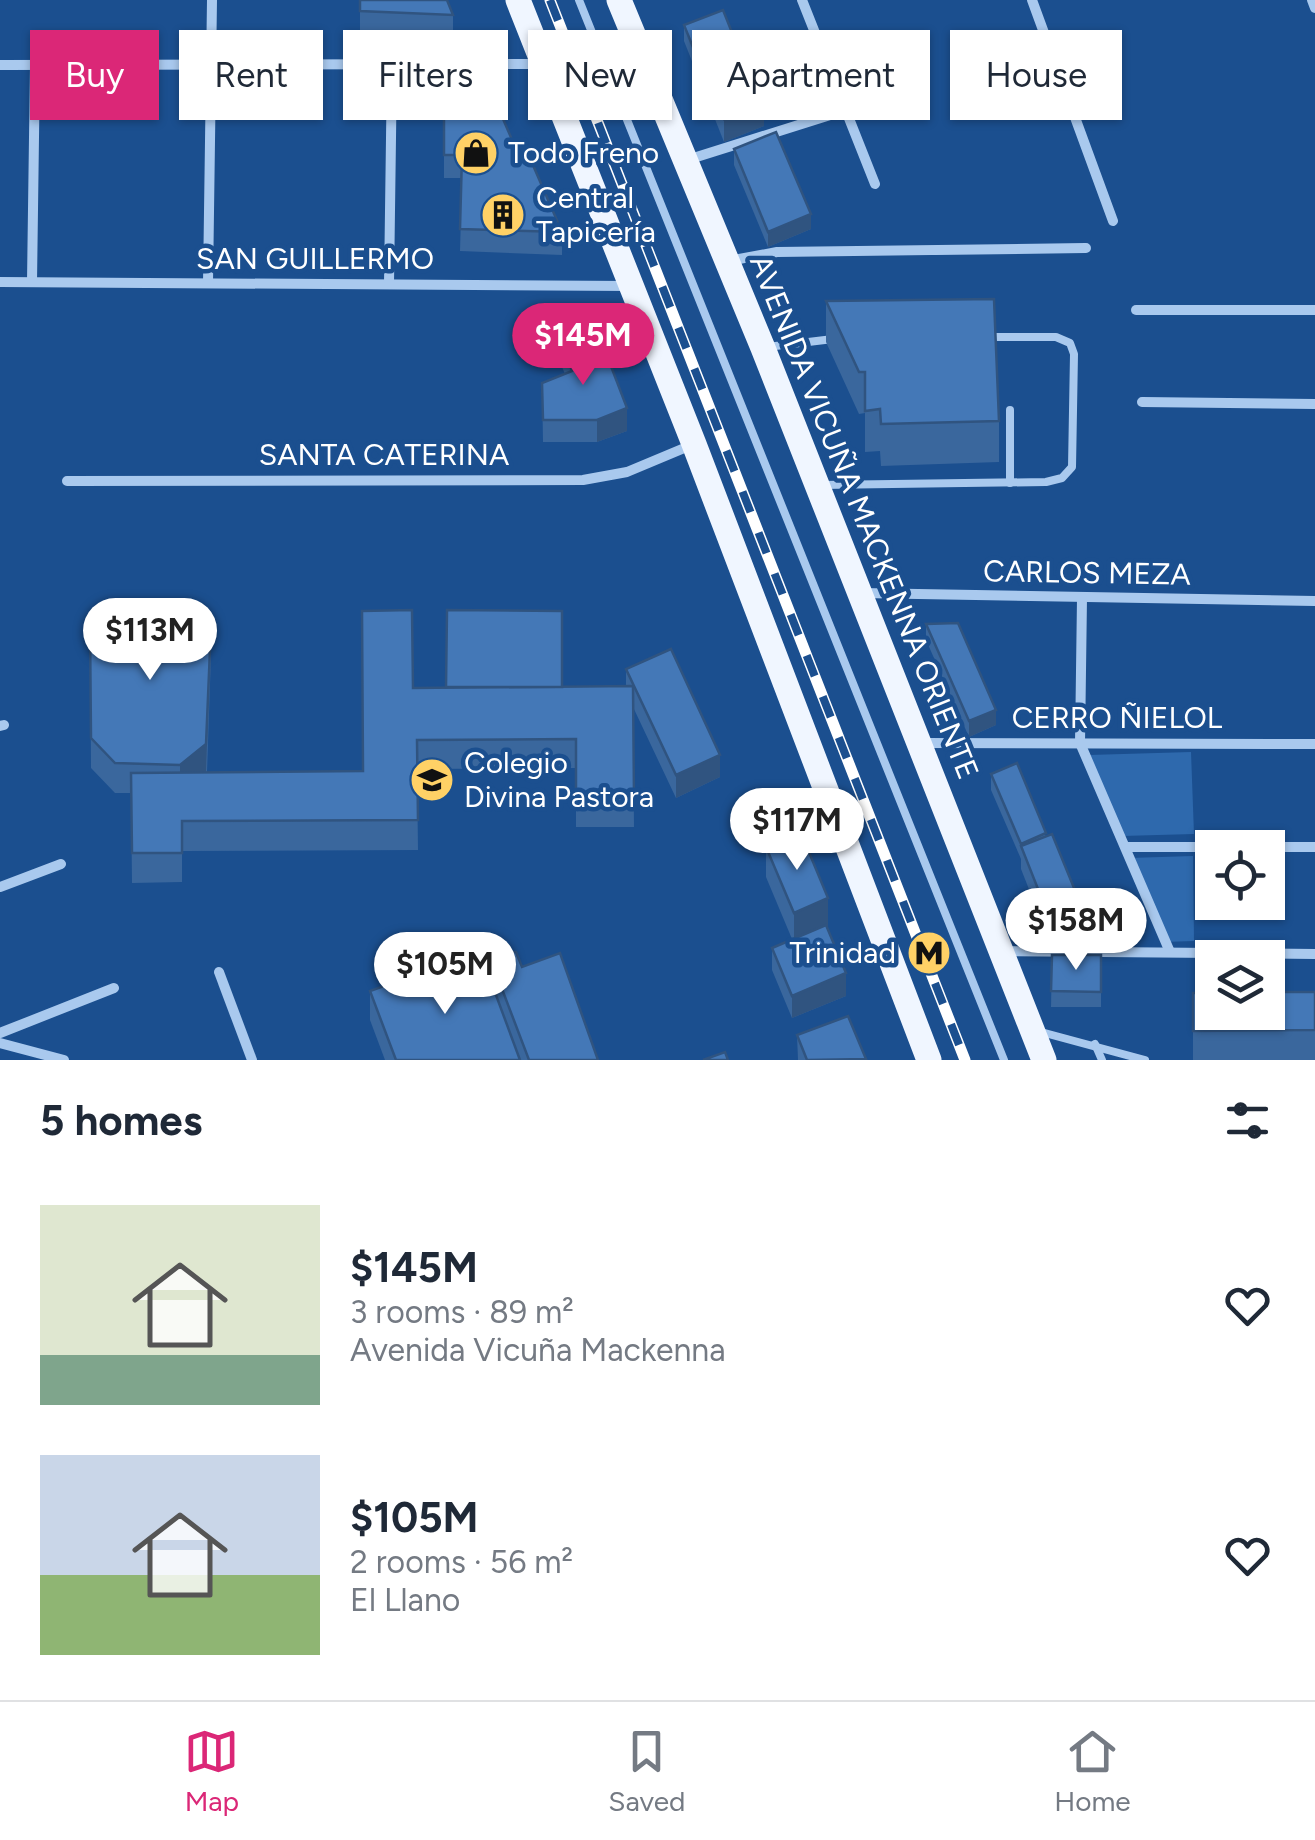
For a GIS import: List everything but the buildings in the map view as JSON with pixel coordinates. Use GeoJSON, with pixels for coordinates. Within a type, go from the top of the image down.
{"type":"FeatureCollection","features":[{"type":"Feature","properties":{"kind":"main road"},"geometry":{"type":"LineString","coordinates":[[518,0],[530,30]]}},
{"type":"Feature","properties":{"kind":"main road","name":"AVENIDA VICUÑA MACKENNA ORIENTE"},"geometry":{"type":"LineString","coordinates":[[619,0],[763,348],[1044,1060]]}},
{"type":"Feature","properties":{"kind":"main road"},"geometry":{"type":"LineString","coordinates":[[565,120],[694,444],[928,1060]]}},
{"type":"Feature","properties":{"kind":"street"},"geometry":{"type":"LineString","coordinates":[[212,0],[212,30]]}},
{"type":"Feature","properties":{"kind":"street"},"geometry":{"type":"LineString","coordinates":[[802,0],[814,30]]}},
{"type":"Feature","properties":{"kind":"street"},"geometry":{"type":"LineString","coordinates":[[1032,0],[1113,221]]}},
{"type":"Feature","properties":{"kind":"street"},"geometry":{"type":"LineString","coordinates":[[1312,0],[1315,8]]}},
{"type":"Feature","properties":{"kind":"street"},"geometry":{"type":"LineString","coordinates":[[0,64],[30,65]]}},
{"type":"Feature","properties":{"kind":"street"},"geometry":{"type":"LineString","coordinates":[[32,282],[34,120]]}},
{"type":"Feature","properties":{"kind":"street"},"geometry":{"type":"LineString","coordinates":[[208,283],[210,120]]}},
{"type":"Feature","properties":{"kind":"street"},"geometry":{"type":"LineString","coordinates":[[388,284],[391,120]]}},
{"type":"Feature","properties":{"kind":"street"},"geometry":{"type":"LineString","coordinates":[[687,160],[814,120]]}},
{"type":"Feature","properties":{"kind":"street"},"geometry":{"type":"LineString","coordinates":[[850,120],[875,184]]}},
{"type":"Feature","properties":{"kind":"street"},"geometry":{"type":"LineString","coordinates":[[728,261],[777,252],[1086,248]]}},
{"type":"Feature","properties":{"kind":"street","name":"SAN GUILLERMO"},"geometry":{"type":"LineString","coordinates":[[0,282],[631,286]]}},
{"type":"Feature","properties":{"kind":"street"},"geometry":{"type":"LineString","coordinates":[[1136,310],[1315,310]]}},
{"type":"Feature","properties":{"kind":"street"},"geometry":{"type":"LineString","coordinates":[[1142,402],[1315,404]]}},
{"type":"Feature","properties":{"kind":"street","name":"SANTA CATERINA"},"geometry":{"type":"LineString","coordinates":[[67,480],[583,480],[626,472],[694,444]]}},
{"type":"Feature","properties":{"kind":"street","name":"CARLOS MEZA"},"geometry":{"type":"LineString","coordinates":[[859,593],[1315,601]]}},
{"type":"Feature","properties":{"kind":"street"},"geometry":{"type":"LineString","coordinates":[[1082,598],[1080,743],[1170,952]]}},
{"type":"Feature","properties":{"kind":"street","name":"CERRO ÑIELOL"},"geometry":{"type":"LineString","coordinates":[[918,743],[1315,744]]}},
{"type":"Feature","properties":{"kind":"street"},"geometry":{"type":"LineString","coordinates":[[1126,847],[1315,847]]}},
{"type":"Feature","properties":{"kind":"street"},"geometry":{"type":"LineString","coordinates":[[0,888],[60,864]]}},
{"type":"Feature","properties":{"kind":"street"},"geometry":{"type":"LineString","coordinates":[[1001,952],[1315,954]]}},
{"type":"Feature","properties":{"kind":"street"},"geometry":{"type":"LineString","coordinates":[[219,972],[252,1060]]}},
{"type":"Feature","properties":{"kind":"street"},"geometry":{"type":"LineString","coordinates":[[0,1034],[114,988]]}},
{"type":"Feature","properties":{"kind":"street"},"geometry":{"type":"LineString","coordinates":[[0,1043],[64,1060]]}},
{"type":"Feature","properties":{"kind":"lane"},"geometry":{"type":"LineString","coordinates":[[579,0],[1004,1060]]}},
{"type":"Feature","properties":{"kind":"lane"},"geometry":{"type":"LineString","coordinates":[[816,485],[1062,478],[1072,467],[1074,354],[1070,342],[1056,337],[967,337]]}},
{"type":"Feature","properties":{"kind":"lane"},"geometry":{"type":"LineString","coordinates":[[763,348],[836,340]]}},
{"type":"Feature","properties":{"kind":"lane"},"geometry":{"type":"LineString","coordinates":[[1010,410],[1010,482]]}},
{"type":"Feature","properties":{"kind":"lane"},"geometry":{"type":"LineString","coordinates":[[1032,1030],[1146,1060]]}},
{"type":"Feature","properties":{"kind":"lane"},"geometry":{"type":"LineString","coordinates":[[1094,1044],[1102,1060]]}},
{"type":"Feature","properties":{"kind":"shaded area"},"geometry":{"type":"Polygon","coordinates":[[[1191,752],[1194,834],[1122,836],[1089,755],[1191,752]]]}},
{"type":"Feature","properties":{"kind":"shaded area"},"geometry":{"type":"Polygon","coordinates":[[[1193,856],[1194,941],[1163,942],[1129,858],[1193,856]]]}},
{"type":"Feature","properties":{"kind":"railway"},"geometry":{"type":"LineString","coordinates":[[550,0],[965,1060]]}},
{"type":"Feature","properties":{"kind":"place","name":"Todo Freno"},"geometry":{"type":"Point","coordinates":[476,153]}},
{"type":"Feature","properties":{"kind":"place","name":"Central Tapicería"},"geometry":{"type":"Point","coordinates":[503,215]}},
{"type":"Feature","properties":{"kind":"place","name":"Colegio Divina Pastora"},"geometry":{"type":"Point","coordinates":[432,780]}},
{"type":"Feature","properties":{"kind":"place","name":"Trinidad"},"geometry":{"type":"Point","coordinates":[929,953]}}]}
